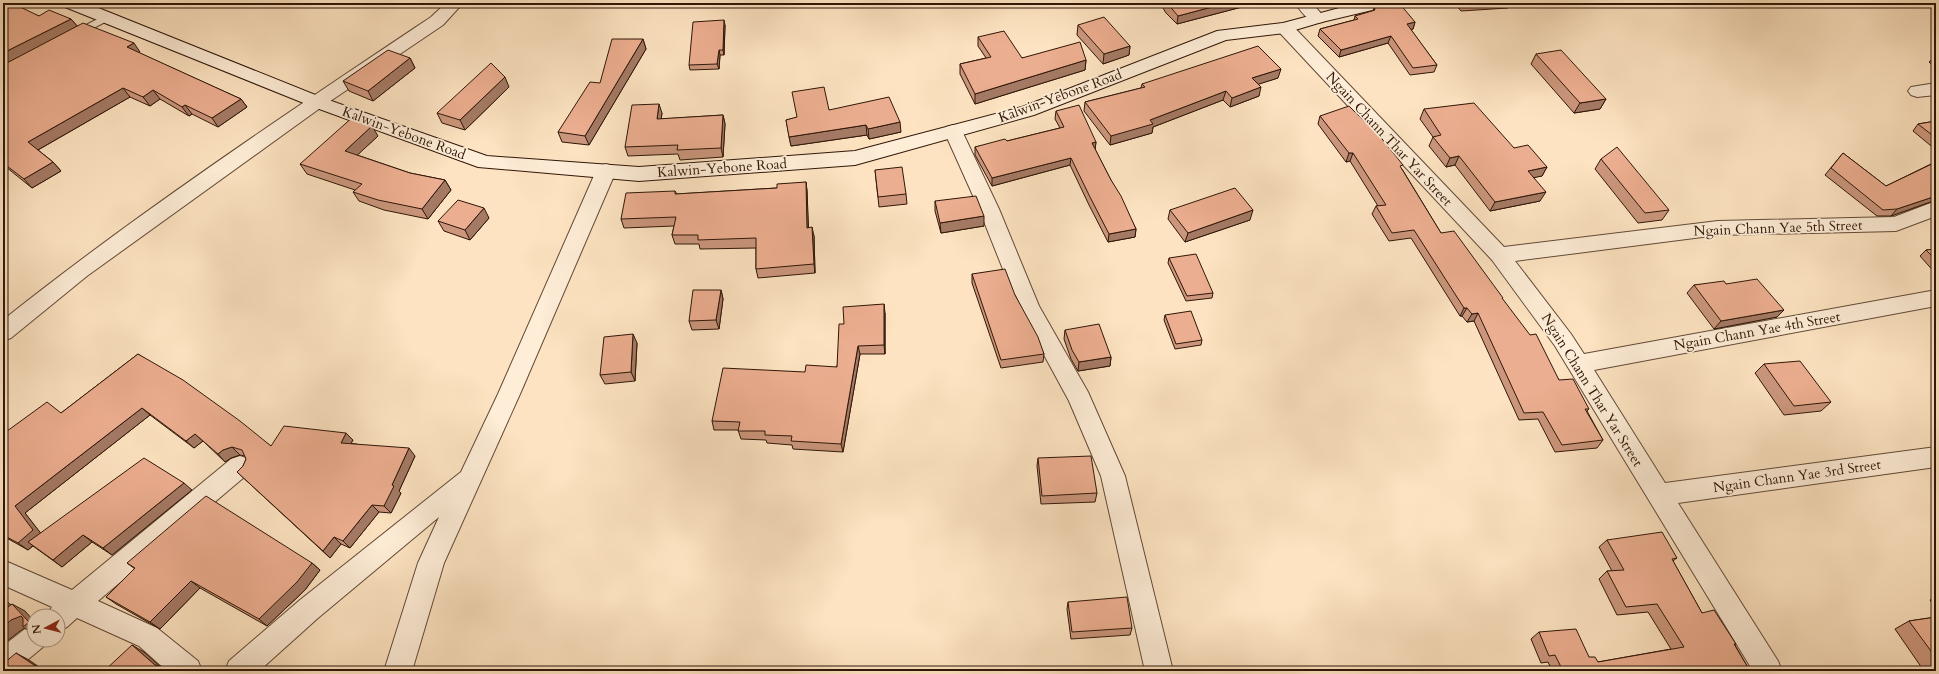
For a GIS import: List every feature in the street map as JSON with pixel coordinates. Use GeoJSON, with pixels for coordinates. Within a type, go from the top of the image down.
{"type":"FeatureCollection","features":[{"type":"Feature","properties":{"kind":"street","name":"Kalwin-Yebone Road"},"geometry":{"type":"LineString","coordinates":[[71,3],[317,102],[485,162],[639,174],[855,158],[1028,111],[1223,35],[1285,28],[1317,18],[1379,3]]}},
{"type":"Feature","properties":{"kind":"street"},"geometry":{"type":"LineString","coordinates":[[3,332],[80,270],[317,102],[436,21],[454,3]]}},
{"type":"Feature","properties":{"kind":"street"},"geometry":{"type":"LineString","coordinates":[[1303,3],[1317,18]]}},
{"type":"Feature","properties":{"kind":"street","name":"Ngain Chann Thar Yar Street"},"geometry":{"type":"LineString","coordinates":[[1285,28],[1500,255],[1563,340],[1768,671]]}},
{"type":"Feature","properties":{"kind":"street"},"geometry":{"type":"LineString","coordinates":[[1917,91],[1936,89]]}},
{"type":"Feature","properties":{"kind":"street"},"geometry":{"type":"LineString","coordinates":[[953,131],[989,209],[1030,307],[1080,399],[1112,476],[1159,671]]}},
{"type":"Feature","properties":{"kind":"street"},"geometry":{"type":"LineString","coordinates":[[398,671],[431,563],[471,477],[606,171]]}},
{"type":"Feature","properties":{"kind":"street","name":"Ngain Chann Yae 5th Street"},"geometry":{"type":"LineString","coordinates":[[1500,255],[1718,228],[1896,224],[1936,208]]}},
{"type":"Feature","properties":{"kind":"street","name":"Ngain Chann Yae 4th Street"},"geometry":{"type":"LineString","coordinates":[[1578,364],[1936,298]]}},
{"type":"Feature","properties":{"kind":"street","name":"Ngain Chann Yae 3rd Street"},"geometry":{"type":"LineString","coordinates":[[1658,495],[1936,457]]}},
{"type":"Feature","properties":{"kind":"street"},"geometry":{"type":"LineString","coordinates":[[66,611],[240,466]]}},
{"type":"Feature","properties":{"kind":"street"},"geometry":{"type":"LineString","coordinates":[[239,671],[309,609],[471,477]]}},
{"type":"Feature","properties":{"kind":"street"},"geometry":{"type":"LineString","coordinates":[[3,572],[61,608]]}},
{"type":"Feature","properties":{"kind":"street"},"geometry":{"type":"LineString","coordinates":[[66,611],[148,636],[188,671]]}},
{"type":"Feature","properties":{"kind":"street"},"geometry":{"type":"LineString","coordinates":[[3,663],[26,644]]}},
{"type":"Feature","properties":{"kind":"lane"},"geometry":{"type":"LineString","coordinates":[[65,39],[107,17]]}},
{"type":"Feature","properties":{"kind":"building"},"geometry":{"type":"Polygon","coordinates":[[[3,3],[12,3],[39,16],[49,10],[71,19],[3,53],[3,3]]]}},
{"type":"Feature","properties":{"kind":"building"},"geometry":{"type":"Polygon","coordinates":[[[1167,3],[1227,3],[1178,16],[1167,3]]]}},
{"type":"Feature","properties":{"kind":"building"},"geometry":{"type":"Polygon","coordinates":[[[1460,3],[1503,3],[1463,6],[1460,3]]]}},
{"type":"Feature","properties":{"kind":"building"},"geometry":{"type":"Polygon","coordinates":[[[1400,4],[1415,22],[1407,24],[1437,65],[1413,68],[1391,36],[1341,50],[1320,29],[1358,19],[1355,16],[1375,10],[1374,8],[1400,4]]]}},
{"type":"Feature","properties":{"kind":"building"},"geometry":{"type":"Polygon","coordinates":[[[1104,17],[1130,46],[1104,54],[1078,25],[1104,17]]]}},
{"type":"Feature","properties":{"kind":"building"},"geometry":{"type":"Polygon","coordinates":[[[724,20],[723,50],[719,50],[717,64],[689,65],[693,22],[724,20]]]}},
{"type":"Feature","properties":{"kind":"building"},"geometry":{"type":"Polygon","coordinates":[[[83,23],[134,43],[127,47],[241,99],[212,118],[185,105],[182,107],[153,90],[143,97],[123,88],[28,142],[53,162],[24,179],[3,163],[3,65],[83,23]]]}},
{"type":"Feature","properties":{"kind":"building"},"geometry":{"type":"Polygon","coordinates":[[[1004,31],[1022,58],[1080,42],[1086,60],[975,94],[960,64],[991,57],[978,37],[1004,31]]]}},
{"type":"Feature","properties":{"kind":"building"},"geometry":{"type":"Polygon","coordinates":[[[612,39],[643,39],[585,136],[558,132],[590,82],[600,83],[612,39]]]}},
{"type":"Feature","properties":{"kind":"building"},"geometry":{"type":"Polygon","coordinates":[[[1258,46],[1281,69],[1252,78],[1261,87],[1232,98],[1226,91],[1150,120],[1153,124],[1111,136],[1085,102],[1145,87],[1142,84],[1258,46]]]}},
{"type":"Feature","properties":{"kind":"building"},"geometry":{"type":"Polygon","coordinates":[[[388,50],[410,58],[368,91],[343,81],[388,50]]]}},
{"type":"Feature","properties":{"kind":"building"},"geometry":{"type":"Polygon","coordinates":[[[1561,50],[1606,99],[1580,103],[1536,54],[1561,50]]]}},
{"type":"Feature","properties":{"kind":"building"},"geometry":{"type":"Polygon","coordinates":[[[491,63],[505,77],[460,120],[437,113],[491,63]]]}},
{"type":"Feature","properties":{"kind":"building"},"geometry":{"type":"Polygon","coordinates":[[[824,87],[829,110],[889,97],[900,122],[868,129],[866,125],[789,137],[786,120],[797,117],[792,92],[824,87]]]}},
{"type":"Feature","properties":{"kind":"building"},"geometry":{"type":"Polygon","coordinates":[[[1474,103],[1514,148],[1528,145],[1547,167],[1528,171],[1546,192],[1495,202],[1459,156],[1450,158],[1433,137],[1441,135],[1424,109],[1474,103]]]}},
{"type":"Feature","properties":{"kind":"building"},"geometry":{"type":"Polygon","coordinates":[[[659,104],[657,119],[723,115],[721,148],[677,150],[678,145],[625,147],[632,105],[659,104]]]}},
{"type":"Feature","properties":{"kind":"building"},"geometry":{"type":"Polygon","coordinates":[[[1079,105],[1096,142],[1092,143],[1121,196],[1136,229],[1109,234],[1071,158],[992,178],[975,147],[1005,139],[1007,141],[1064,127],[1056,111],[1079,105]]]}},
{"type":"Feature","properties":{"kind":"building"},"geometry":{"type":"Polygon","coordinates":[[[1349,106],[1372,129],[1374,129],[1403,165],[1400,166],[1441,233],[1454,231],[1530,335],[1536,334],[1559,380],[1573,379],[1589,409],[1585,409],[1603,440],[1562,445],[1543,412],[1524,413],[1478,313],[1472,314],[1467,308],[1464,308],[1414,230],[1392,233],[1376,206],[1386,205],[1353,153],[1349,153],[1320,116],[1349,106]]]}},
{"type":"Feature","properties":{"kind":"building"},"geometry":{"type":"Polygon","coordinates":[[[354,116],[367,120],[372,126],[345,151],[410,173],[445,180],[422,209],[378,200],[353,192],[362,184],[300,164],[354,116]]]}},
{"type":"Feature","properties":{"kind":"building"},"geometry":{"type":"Polygon","coordinates":[[[1936,121],[1936,138],[1918,124],[1936,121]]]}},
{"type":"Feature","properties":{"kind":"building"},"geometry":{"type":"Polygon","coordinates":[[[1617,147],[1669,210],[1645,213],[1601,159],[1617,147]]]}},
{"type":"Feature","properties":{"kind":"building"},"geometry":{"type":"Polygon","coordinates":[[[1843,153],[1886,186],[1936,162],[1936,196],[1897,209],[1883,210],[1831,168],[1843,153]]]}},
{"type":"Feature","properties":{"kind":"building"},"geometry":{"type":"Polygon","coordinates":[[[902,167],[906,194],[878,197],[875,170],[902,167]]]}},
{"type":"Feature","properties":{"kind":"building"},"geometry":{"type":"Polygon","coordinates":[[[806,182],[807,228],[812,227],[814,264],[756,269],[756,238],[698,240],[698,235],[672,235],[676,217],[621,219],[626,193],[675,191],[675,194],[777,188],[777,184],[806,182]]]}},
{"type":"Feature","properties":{"kind":"building"},"geometry":{"type":"Polygon","coordinates":[[[1235,188],[1253,210],[1188,233],[1170,210],[1235,188]]]}},
{"type":"Feature","properties":{"kind":"building"},"geometry":{"type":"Polygon","coordinates":[[[976,196],[984,216],[940,223],[935,201],[976,196]]]}},
{"type":"Feature","properties":{"kind":"building"},"geometry":{"type":"Polygon","coordinates":[[[458,200],[484,208],[465,230],[438,221],[458,200]]]}},
{"type":"Feature","properties":{"kind":"building"},"geometry":{"type":"Polygon","coordinates":[[[1936,249],[1936,260],[1926,250],[1936,249]]]}},
{"type":"Feature","properties":{"kind":"building"},"geometry":{"type":"Polygon","coordinates":[[[1196,254],[1213,293],[1187,296],[1169,258],[1196,254]]]}},
{"type":"Feature","properties":{"kind":"building"},"geometry":{"type":"Polygon","coordinates":[[[1005,269],[1015,295],[1038,337],[1044,354],[1001,360],[972,274],[1005,269]]]}},
{"type":"Feature","properties":{"kind":"building"},"geometry":{"type":"Polygon","coordinates":[[[1757,279],[1784,310],[1721,321],[1694,285],[1724,281],[1726,284],[1757,279]]]}},
{"type":"Feature","properties":{"kind":"building"},"geometry":{"type":"Polygon","coordinates":[[[693,290],[721,290],[716,320],[689,321],[693,290]]]}},
{"type":"Feature","properties":{"kind":"building"},"geometry":{"type":"Polygon","coordinates":[[[884,304],[884,345],[858,346],[841,444],[791,441],[792,436],[765,435],[765,431],[738,431],[740,422],[712,421],[723,368],[805,372],[806,365],[837,367],[839,324],[844,324],[843,307],[884,304]]]}},
{"type":"Feature","properties":{"kind":"building"},"geometry":{"type":"Polygon","coordinates":[[[1191,311],[1202,340],[1176,344],[1165,315],[1191,311]]]}},
{"type":"Feature","properties":{"kind":"building"},"geometry":{"type":"Polygon","coordinates":[[[1099,324],[1111,357],[1079,362],[1072,350],[1065,330],[1099,324]]]}},
{"type":"Feature","properties":{"kind":"building"},"geometry":{"type":"Polygon","coordinates":[[[633,334],[631,372],[600,375],[604,337],[633,334]]]}},
{"type":"Feature","properties":{"kind":"building"},"geometry":{"type":"Polygon","coordinates":[[[138,354],[183,380],[240,421],[271,446],[284,426],[346,433],[341,443],[409,448],[392,485],[394,486],[384,506],[372,505],[343,541],[334,537],[323,551],[237,472],[243,466],[246,459],[242,450],[232,447],[223,450],[218,454],[195,434],[186,441],[142,408],[15,506],[33,530],[18,543],[3,535],[3,434],[47,402],[61,413],[138,354]]]}},
{"type":"Feature","properties":{"kind":"building"},"geometry":{"type":"Polygon","coordinates":[[[1800,361],[1831,402],[1794,406],[1764,364],[1800,361]]]}},
{"type":"Feature","properties":{"kind":"building"},"geometry":{"type":"Polygon","coordinates":[[[1091,456],[1097,493],[1042,496],[1038,458],[1091,456]]]}},
{"type":"Feature","properties":{"kind":"building"},"geometry":{"type":"Polygon","coordinates":[[[144,458],[184,483],[103,548],[83,535],[53,560],[28,542],[144,458]]]}},
{"type":"Feature","properties":{"kind":"building"},"geometry":{"type":"Polygon","coordinates":[[[206,496],[312,563],[297,582],[259,619],[191,581],[150,622],[106,597],[135,568],[127,563],[206,496]]]}},
{"type":"Feature","properties":{"kind":"building"},"geometry":{"type":"Polygon","coordinates":[[[1662,532],[1677,558],[1672,559],[1702,613],[1714,610],[1736,644],[1734,644],[1750,671],[1563,671],[1555,655],[1549,656],[1539,632],[1576,629],[1589,657],[1595,657],[1598,662],[1684,647],[1657,604],[1626,607],[1607,571],[1624,570],[1607,540],[1662,532]]]}},
{"type":"Feature","properties":{"kind":"building"},"geometry":{"type":"Polygon","coordinates":[[[1127,597],[1132,628],[1072,632],[1068,602],[1127,597]]]}},
{"type":"Feature","properties":{"kind":"building"},"geometry":{"type":"Polygon","coordinates":[[[3,602],[8,607],[12,604],[26,619],[26,624],[23,627],[23,618],[21,616],[11,620],[3,627],[3,602]]]}},
{"type":"Feature","properties":{"kind":"building"},"geometry":{"type":"Polygon","coordinates":[[[1936,617],[1936,658],[1909,621],[1936,617]]]}},
{"type":"Feature","properties":{"kind":"building"},"geometry":{"type":"Polygon","coordinates":[[[132,645],[155,665],[161,666],[169,671],[104,671],[132,645]]]}},
{"type":"Feature","properties":{"kind":"building"},"geometry":{"type":"Polygon","coordinates":[[[16,653],[43,671],[3,671],[3,664],[16,653]]]}}]}
